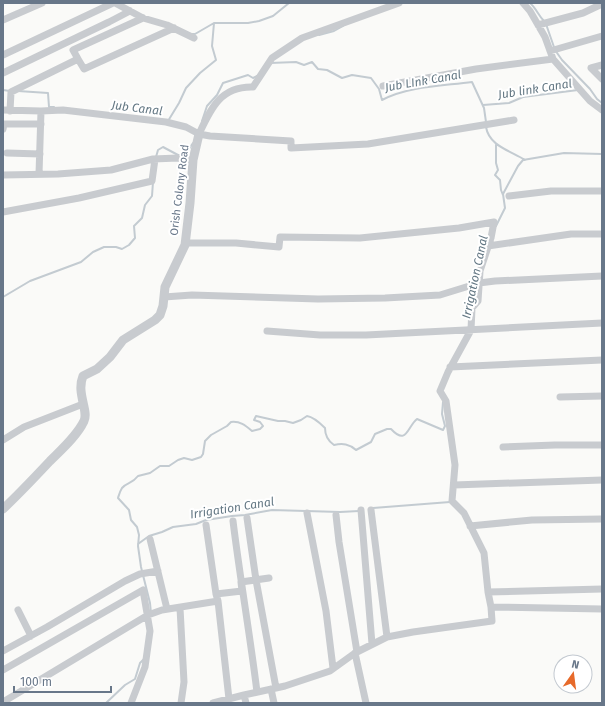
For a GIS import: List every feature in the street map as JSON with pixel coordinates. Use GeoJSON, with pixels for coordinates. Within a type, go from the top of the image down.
{"type":"FeatureCollection","features":[{"type":"Feature","properties":{"kind":"street"},"geometry":{"type":"LineString","coordinates":[[3,20],[42,3]]}},
{"type":"Feature","properties":{"kind":"street"},"geometry":{"type":"LineString","coordinates":[[3,55],[114,3],[143,18],[167,25],[194,38]]}},
{"type":"Feature","properties":{"kind":"street"},"geometry":{"type":"LineString","coordinates":[[131,12],[132,3]]}},
{"type":"Feature","properties":{"kind":"street"},"geometry":{"type":"LineString","coordinates":[[199,134],[210,111],[224,94],[243,87],[254,87],[272,58],[302,38],[399,3]]}},
{"type":"Feature","properties":{"kind":"street"},"geometry":{"type":"LineString","coordinates":[[523,3],[530,11],[538,25],[545,38],[551,55],[590,101],[602,110]]}},
{"type":"Feature","properties":{"kind":"street"},"geometry":{"type":"LineString","coordinates":[[538,25],[583,12],[602,4]]}},
{"type":"Feature","properties":{"kind":"street"},"geometry":{"type":"LineString","coordinates":[[3,73],[131,12]]}},
{"type":"Feature","properties":{"kind":"street"},"geometry":{"type":"LineString","coordinates":[[143,18],[73,50],[84,69],[174,28]]}},
{"type":"Feature","properties":{"kind":"street"},"geometry":{"type":"LineString","coordinates":[[383,86],[551,55],[602,36]]}},
{"type":"Feature","properties":{"kind":"street"},"geometry":{"type":"LineString","coordinates":[[78,59],[11,92],[7,110],[62,110],[130,117],[186,127],[199,134],[210,136],[291,141],[291,148],[368,144],[514,120]]}},
{"type":"Feature","properties":{"kind":"street"},"geometry":{"type":"LineString","coordinates":[[602,65],[591,68],[602,79]]}},
{"type":"Feature","properties":{"kind":"street"},"geometry":{"type":"LineString","coordinates":[[3,94],[11,95]]}},
{"type":"Feature","properties":{"kind":"street"},"geometry":{"type":"LineString","coordinates":[[39,174],[41,111]]}},
{"type":"Feature","properties":{"kind":"street"},"geometry":{"type":"LineString","coordinates":[[3,129],[4,124],[41,124]]}},
{"type":"Feature","properties":{"kind":"street","name":"Orish Colony Road"},"geometry":{"type":"LineString","coordinates":[[5,506],[69,441],[85,420],[80,394],[80,383],[83,376],[97,369],[110,357],[123,340],[155,320],[160,315],[164,306],[166,287],[186,242],[193,160],[199,134]]}},
{"type":"Feature","properties":{"kind":"street"},"geometry":{"type":"LineString","coordinates":[[7,153],[40,154]]}},
{"type":"Feature","properties":{"kind":"street"},"geometry":{"type":"LineString","coordinates":[[3,175],[111,170],[155,159],[178,158],[193,160]]}},
{"type":"Feature","properties":{"kind":"street"},"geometry":{"type":"LineString","coordinates":[[3,212],[79,198],[152,180],[155,159]]}},
{"type":"Feature","properties":{"kind":"street"},"geometry":{"type":"LineString","coordinates":[[509,196],[551,191],[602,191]]}},
{"type":"Feature","properties":{"kind":"street"},"geometry":{"type":"LineString","coordinates":[[186,242],[236,243],[279,247],[280,236],[360,238],[459,228],[494,222],[480,271],[478,301],[472,308],[471,330],[450,367],[440,391],[446,401],[455,465],[452,501],[464,513],[484,553],[492,620],[386,637],[356,652],[330,671],[274,688],[214,703]]}},
{"type":"Feature","properties":{"kind":"street"},"geometry":{"type":"LineString","coordinates":[[488,246],[571,234],[602,234]]}},
{"type":"Feature","properties":{"kind":"street"},"geometry":{"type":"LineString","coordinates":[[164,297],[192,295],[287,298],[385,298],[440,295],[479,283],[602,276]]}},
{"type":"Feature","properties":{"kind":"street"},"geometry":{"type":"LineString","coordinates":[[267,331],[320,335],[366,335],[602,323]]}},
{"type":"Feature","properties":{"kind":"street"},"geometry":{"type":"LineString","coordinates":[[450,367],[602,360]]}},
{"type":"Feature","properties":{"kind":"street"},"geometry":{"type":"LineString","coordinates":[[560,396],[602,396]]}},
{"type":"Feature","properties":{"kind":"street"},"geometry":{"type":"LineString","coordinates":[[3,440],[24,428],[83,404]]}},
{"type":"Feature","properties":{"kind":"street"},"geometry":{"type":"LineString","coordinates":[[503,447],[602,445]]}},
{"type":"Feature","properties":{"kind":"street"},"geometry":{"type":"LineString","coordinates":[[454,485],[602,480]]}},
{"type":"Feature","properties":{"kind":"street"},"geometry":{"type":"LineString","coordinates":[[361,510],[372,644]]}},
{"type":"Feature","properties":{"kind":"street"},"geometry":{"type":"LineString","coordinates":[[371,510],[386,637]]}},
{"type":"Feature","properties":{"kind":"street"},"geometry":{"type":"LineString","coordinates":[[307,513],[326,611],[333,668]]}},
{"type":"Feature","properties":{"kind":"street"},"geometry":{"type":"LineString","coordinates":[[336,515],[356,652],[366,703]]}},
{"type":"Feature","properties":{"kind":"street"},"geometry":{"type":"LineString","coordinates":[[247,518],[274,688],[274,703]]}},
{"type":"Feature","properties":{"kind":"street"},"geometry":{"type":"LineString","coordinates":[[470,526],[532,520],[602,519]]}},
{"type":"Feature","properties":{"kind":"street"},"geometry":{"type":"LineString","coordinates":[[3,702],[151,614],[167,609],[180,608],[242,591],[233,521]]}},
{"type":"Feature","properties":{"kind":"street"},"geometry":{"type":"LineString","coordinates":[[206,525],[217,597],[229,699]]}},
{"type":"Feature","properties":{"kind":"street"},"geometry":{"type":"LineString","coordinates":[[150,539],[167,609]]}},
{"type":"Feature","properties":{"kind":"street"},"geometry":{"type":"LineString","coordinates":[[3,651],[125,581],[140,574],[158,571]]}},
{"type":"Feature","properties":{"kind":"street"},"geometry":{"type":"LineString","coordinates":[[241,582],[269,578]]}},
{"type":"Feature","properties":{"kind":"street"},"geometry":{"type":"LineString","coordinates":[[241,582],[249,625],[257,692]]}},
{"type":"Feature","properties":{"kind":"street"},"geometry":{"type":"LineString","coordinates":[[488,592],[602,589]]}},
{"type":"Feature","properties":{"kind":"street"},"geometry":{"type":"LineString","coordinates":[[3,670],[143,590],[151,614],[150,631],[145,667],[131,703]]}},
{"type":"Feature","properties":{"kind":"street"},"geometry":{"type":"LineString","coordinates":[[180,608],[184,682],[181,703]]}},
{"type":"Feature","properties":{"kind":"street"},"geometry":{"type":"LineString","coordinates":[[491,608],[602,609]]}},
{"type":"Feature","properties":{"kind":"street"},"geometry":{"type":"LineString","coordinates":[[18,610],[31,636]]}},
{"type":"Feature","properties":{"kind":"street"},"geometry":{"type":"LineString","coordinates":[[244,695],[246,703]]}},
{"type":"Feature","properties":{"kind":"waterway","name":"Irrigation Canal"},"geometry":{"type":"LineString","coordinates":[[191,34],[195,34],[214,23],[248,23],[259,21],[273,16],[289,3]]}},
{"type":"Feature","properties":{"kind":"waterway","name":"Jub link Canal"},"geometry":{"type":"LineString","coordinates":[[436,3],[448,3]]}},
{"type":"Feature","properties":{"kind":"waterway","name":"Jub link Canal"},"geometry":{"type":"LineString","coordinates":[[500,3],[509,3]]}},
{"type":"Feature","properties":{"kind":"waterway","name":"Irrigation Canal"},"geometry":{"type":"LineString","coordinates":[[530,3],[544,21]]}},
{"type":"Feature","properties":{"kind":"waterway","name":"Jub Canal"},"geometry":{"type":"LineString","coordinates":[[168,121],[186,88],[200,73],[216,60],[212,46],[214,23]]}},
{"type":"Feature","properties":{"kind":"waterway","name":"Irrigation Canal"},"geometry":{"type":"LineString","coordinates":[[546,24],[555,50],[562,60],[602,103]]}},
{"type":"Feature","properties":{"kind":"waterway","name":"Jub link Canal"},"geometry":{"type":"LineString","coordinates":[[319,35],[334,31],[343,26]]}},
{"type":"Feature","properties":{"kind":"waterway","name":"Jub LInk Canal"},"geometry":{"type":"LineString","coordinates":[[270,63],[296,62],[304,65],[312,62],[318,69],[327,70],[342,78],[352,75],[371,78],[379,89],[382,100],[392,95],[414,89],[472,82],[484,108],[486,122]]}},
{"type":"Feature","properties":{"kind":"waterway","name":"Jub link Canal"},"geometry":{"type":"LineString","coordinates":[[202,121],[207,106],[217,95],[223,83],[248,75],[253,78],[257,76]]}},
{"type":"Feature","properties":{"kind":"waterway","name":"Jub Canal"},"geometry":{"type":"LineString","coordinates":[[3,90],[10,91]]}},
{"type":"Feature","properties":{"kind":"waterway","name":"Jub link Canal"},"geometry":{"type":"LineString","coordinates":[[483,105],[509,103],[523,97],[578,90]]}},
{"type":"Feature","properties":{"kind":"waterway","name":"Jub Canal"},"geometry":{"type":"LineString","coordinates":[[18,91],[48,93],[49,107],[54,107]]}},
{"type":"Feature","properties":{"kind":"waterway","name":"Jub LInk Canal"},"geometry":{"type":"LineString","coordinates":[[486,127],[491,139],[501,147],[525,160]]}},
{"type":"Feature","properties":{"kind":"waterway","name":"Jub link Canal"},"geometry":{"type":"LineString","coordinates":[[156,157],[158,150],[163,147],[178,155],[185,155],[193,143]]}},
{"type":"Feature","properties":{"kind":"waterway","name":"Jub link Canal"},"geometry":{"type":"LineString","coordinates":[[496,145],[496,163],[498,170],[495,175],[500,180],[503,195]]}},
{"type":"Feature","properties":{"kind":"waterway","name":"Irrigation Canal"},"geometry":{"type":"LineString","coordinates":[[496,226],[505,208],[503,194],[518,166],[523,160],[564,153],[602,154]]}},
{"type":"Feature","properties":{"kind":"waterway","name":"Jub link Canal"},"geometry":{"type":"LineString","coordinates":[[3,297],[30,281],[81,262],[93,252],[104,247],[116,247],[122,249],[129,245],[135,238],[134,226],[142,218],[145,205],[152,196],[153,182]]}},
{"type":"Feature","properties":{"kind":"waterway","name":"Irrigation Canal"},"geometry":{"type":"LineString","coordinates":[[151,613],[141,567],[137,527],[131,520],[129,510],[118,498],[121,489],[124,486],[138,476],[150,473],[160,466],[169,466],[184,458],[192,460],[201,457],[203,454],[205,441],[211,435],[231,422],[242,424],[252,431],[260,429],[263,426],[260,422],[254,420],[256,416],[293,423],[307,416],[319,422],[325,428],[327,438],[334,445],[346,444],[356,450],[371,442],[375,434],[387,429],[391,429],[400,436],[404,435],[417,419],[443,430],[445,426],[442,414],[443,402]]}},
{"type":"Feature","properties":{"kind":"waterway","name":"Irrigation Canal"},"geometry":{"type":"LineString","coordinates":[[373,508],[450,502]]}},
{"type":"Feature","properties":{"kind":"waterway","name":"Irrigation Canal"},"geometry":{"type":"LineString","coordinates":[[138,544],[149,536],[173,527],[196,524],[206,520],[272,510],[340,512],[359,511]]}},
{"type":"Feature","properties":{"kind":"waterway","name":"Irrigation Canal"},"geometry":{"type":"LineString","coordinates":[[106,703],[125,685],[135,679],[140,663],[144,659]]}}]}
